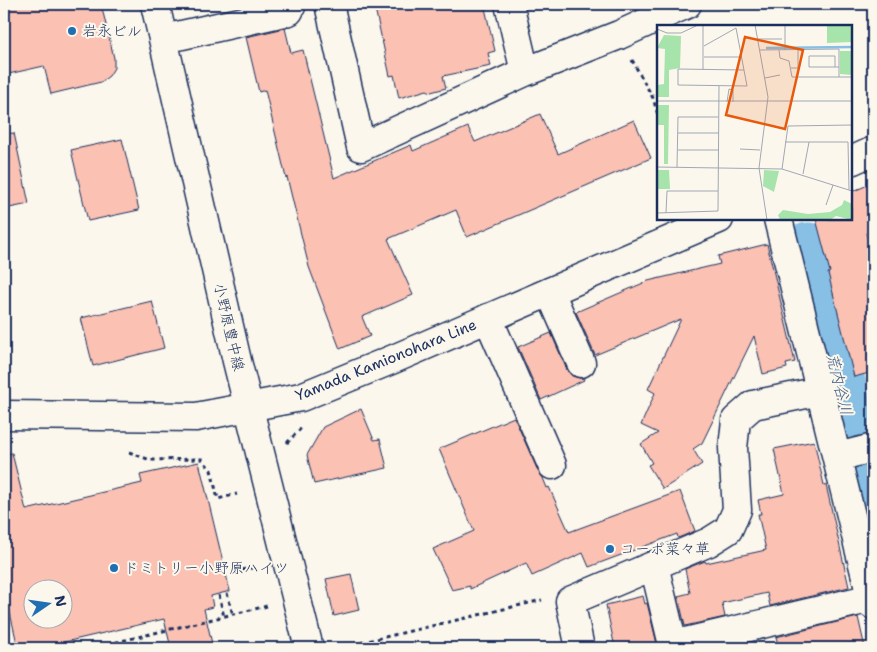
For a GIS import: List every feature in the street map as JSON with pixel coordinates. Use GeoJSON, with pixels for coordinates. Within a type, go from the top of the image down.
{"type":"FeatureCollection","features":[{"type":"Feature","properties":{"kind":"street","name":"小野原豊中線"},"geometry":{"type":"LineString","coordinates":[[155,4],[232,342],[309,648]]}},
{"type":"Feature","properties":{"kind":"street"},"geometry":{"type":"LineString","coordinates":[[164,39],[289,11],[292,4]]}},
{"type":"Feature","properties":{"kind":"street"},"geometry":{"type":"LineString","coordinates":[[329,4],[361,147],[525,72],[619,35],[656,10],[687,4]]}},
{"type":"Feature","properties":{"kind":"street"},"geometry":{"type":"LineString","coordinates":[[509,4],[525,72]]}},
{"type":"Feature","properties":{"kind":"street"},"geometry":{"type":"LineString","coordinates":[[852,160],[873,150]]}},
{"type":"Feature","properties":{"kind":"street","name":"Yamada Kamionohara Line"},"geometry":{"type":"LineString","coordinates":[[4,415],[196,417],[301,397],[717,220]]}},
{"type":"Feature","properties":{"kind":"street"},"geometry":{"type":"LineString","coordinates":[[654,565],[673,645],[872,601],[858,452],[820,391],[778,220]]}},
{"type":"Feature","properties":{"kind":"street"},"geometry":{"type":"LineString","coordinates":[[550,292],[581,363]]}},
{"type":"Feature","properties":{"kind":"street"},"geometry":{"type":"LineString","coordinates":[[488,318],[552,465]]}},
{"type":"Feature","properties":{"kind":"street"},"geometry":{"type":"LineString","coordinates":[[580,648],[570,601],[709,542],[728,530],[737,510],[733,448],[736,420],[753,405],[820,391]]}},
{"type":"Feature","properties":{"kind":"path"},"geometry":{"type":"LineString","coordinates":[[619,35],[653,98],[657,112]]}},
{"type":"Feature","properties":{"kind":"path"},"geometry":{"type":"LineString","coordinates":[[287,443],[309,420]]}},
{"type":"Feature","properties":{"kind":"path"},"geometry":{"type":"LineString","coordinates":[[130,452],[150,460],[202,459],[211,470],[218,499],[237,494]]}},
{"type":"Feature","properties":{"kind":"path"},"geometry":{"type":"LineString","coordinates":[[242,570],[256,567]]}},
{"type":"Feature","properties":{"kind":"path"},"geometry":{"type":"LineString","coordinates":[[227,593],[232,615]]}},
{"type":"Feature","properties":{"kind":"path"},"geometry":{"type":"LineString","coordinates":[[219,595],[224,617]]}},
{"type":"Feature","properties":{"kind":"path"},"geometry":{"type":"LineString","coordinates":[[338,648],[540,600],[570,601]]}},
{"type":"Feature","properties":{"kind":"path"},"geometry":{"type":"LineString","coordinates":[[92,648],[267,606]]}},
{"type":"Feature","properties":{"kind":"building","name":"岩永ビル"},"geometry":{"type":"Polygon","coordinates":[[[4,4],[101,4],[114,58],[114,68],[109,76],[101,82],[51,94],[44,66],[4,75],[4,4]]]}},
{"type":"Feature","properties":{"kind":"building"},"geometry":{"type":"Polygon","coordinates":[[[374,4],[484,4],[495,51],[488,53],[491,66],[443,76],[446,88],[431,92],[427,90],[399,98],[394,75],[390,76],[374,4]]]}},
{"type":"Feature","properties":{"kind":"building"},"geometry":{"type":"Polygon","coordinates":[[[285,28],[291,53],[303,50],[334,178],[411,145],[413,151],[468,127],[475,142],[540,114],[558,154],[634,120],[651,158],[467,237],[456,210],[388,239],[413,295],[362,317],[370,336],[340,349],[309,267],[265,90],[259,92],[246,37],[285,28]]]}},
{"type":"Feature","properties":{"kind":"building"},"geometry":{"type":"Polygon","coordinates":[[[14,133],[29,204],[4,209],[4,134],[14,133]]]}},
{"type":"Feature","properties":{"kind":"building"},"geometry":{"type":"Polygon","coordinates":[[[122,139],[139,210],[88,221],[71,150],[122,139]]]}},
{"type":"Feature","properties":{"kind":"building"},"geometry":{"type":"Polygon","coordinates":[[[873,183],[873,232],[866,233],[873,261],[873,372],[854,377],[816,220],[852,220],[852,192],[873,183]]]}},
{"type":"Feature","properties":{"kind":"building"},"geometry":{"type":"Polygon","coordinates":[[[767,244],[795,362],[786,364],[787,368],[763,374],[754,336],[702,443],[693,449],[702,464],[663,489],[648,465],[652,463],[641,444],[658,433],[641,425],[655,393],[648,389],[681,319],[595,355],[576,312],[648,281],[720,264],[718,256],[767,244]]]}},
{"type":"Feature","properties":{"kind":"building"},"geometry":{"type":"Polygon","coordinates":[[[152,301],[164,348],[93,366],[81,318],[152,301]]]}},
{"type":"Feature","properties":{"kind":"building"},"geometry":{"type":"Polygon","coordinates":[[[551,333],[567,370],[572,376],[583,378],[584,380],[541,400],[518,347],[551,333]]]}},
{"type":"Feature","properties":{"kind":"building"},"geometry":{"type":"Polygon","coordinates":[[[361,409],[374,440],[380,439],[387,468],[314,484],[307,455],[323,427],[361,409]]]}},
{"type":"Feature","properties":{"kind":"building"},"geometry":{"type":"Polygon","coordinates":[[[514,417],[538,471],[547,488],[549,487],[569,532],[680,491],[695,531],[678,538],[677,534],[589,567],[583,553],[532,576],[526,563],[470,589],[470,586],[452,590],[433,549],[474,531],[439,449],[514,417]]]}},
{"type":"Feature","properties":{"kind":"building"},"geometry":{"type":"Polygon","coordinates":[[[814,441],[849,587],[770,606],[767,593],[722,603],[725,617],[685,626],[678,596],[690,593],[685,569],[705,561],[706,563],[766,550],[758,514],[761,514],[758,500],[784,494],[774,449],[814,441]]]}},
{"type":"Feature","properties":{"kind":"building","name":"ドミトリー小野原ハイツ"},"geometry":{"type":"Polygon","coordinates":[[[12,453],[26,510],[142,483],[140,475],[199,462],[230,591],[211,596],[213,607],[204,609],[213,648],[171,648],[164,619],[39,648],[18,648],[4,586],[4,454],[12,453]]]}},
{"type":"Feature","properties":{"kind":"building"},"geometry":{"type":"Polygon","coordinates":[[[351,574],[359,610],[334,616],[326,579],[351,574]]]}},
{"type":"Feature","properties":{"kind":"building"},"geometry":{"type":"Polygon","coordinates":[[[643,596],[645,604],[647,603],[658,648],[615,648],[606,605],[643,596]]]}},
{"type":"Feature","properties":{"kind":"building"},"geometry":{"type":"Polygon","coordinates":[[[858,617],[865,648],[779,648],[776,637],[858,617]]]}},
{"type":"Feature","properties":{"kind":"waterway","name":"荒内谷川"},"geometry":{"type":"LineString","coordinates":[[808,248],[873,520]]}},
{"type":"Feature","properties":{"kind":"place","name":"岩永ビル"},"geometry":{"type":"Point","coordinates":[72,31]}},
{"type":"Feature","properties":{"kind":"place","name":"コーポ菜々草"},"geometry":{"type":"Point","coordinates":[610,549]}},
{"type":"Feature","properties":{"kind":"place","name":"ドミトリー小野原ハイツ"},"geometry":{"type":"Point","coordinates":[114,568]}}]}
